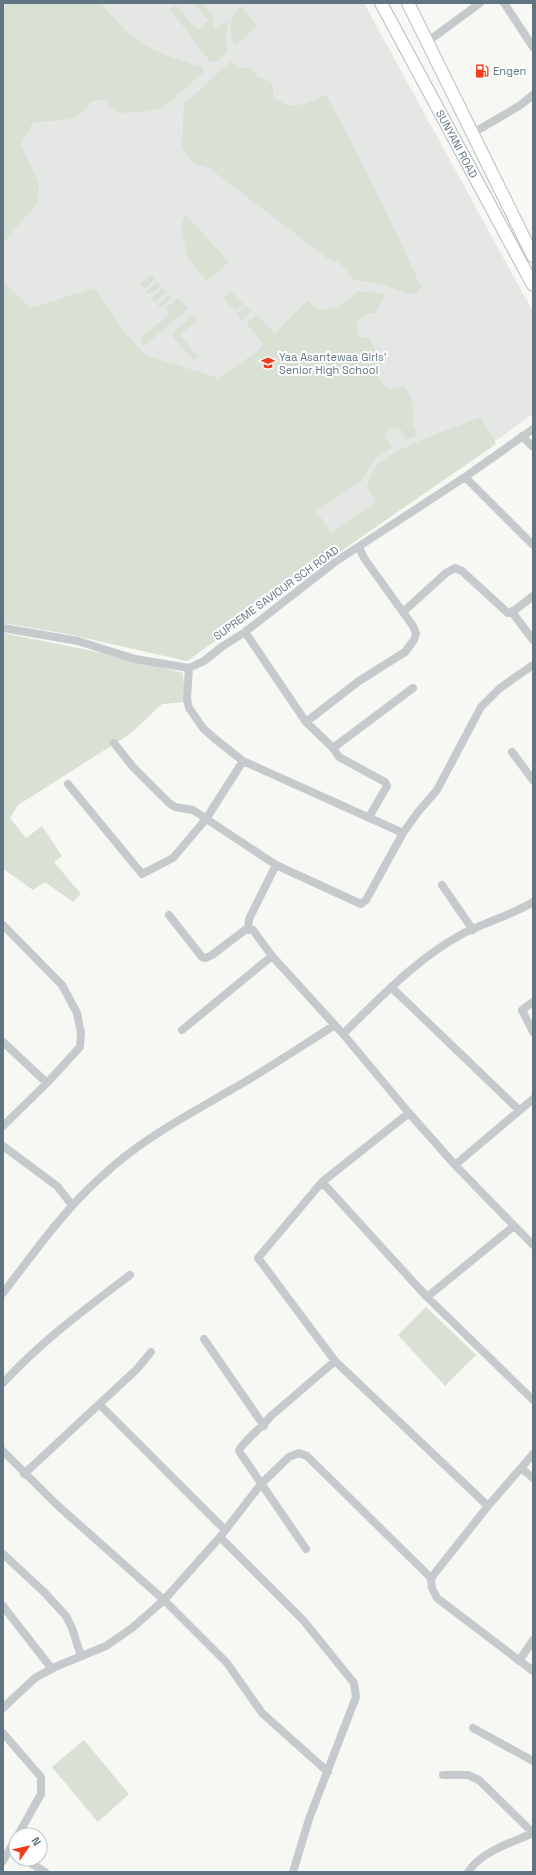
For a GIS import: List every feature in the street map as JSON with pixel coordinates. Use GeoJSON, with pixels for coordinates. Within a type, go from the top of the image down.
{"type":"FeatureCollection","features":[{"type":"Feature","properties":{"kind":"main road","name":"SUNYANI ROAD"},"geometry":{"type":"LineString","coordinates":[[381,3],[533,285]]}},
{"type":"Feature","properties":{"kind":"main road","name":"SUNYANI ROAD"},"geometry":{"type":"LineString","coordinates":[[408,3],[533,256]]}},
{"type":"Feature","properties":{"kind":"street"},"geometry":{"type":"LineString","coordinates":[[427,42],[480,3]]}},
{"type":"Feature","properties":{"kind":"street"},"geometry":{"type":"LineString","coordinates":[[504,3],[533,47]]}},
{"type":"Feature","properties":{"kind":"street"},"geometry":{"type":"LineString","coordinates":[[473,133],[519,106],[533,95]]}},
{"type":"Feature","properties":{"kind":"street","name":"SUPREME SAVIOUR SCH ROAD"},"geometry":{"type":"LineString","coordinates":[[189,668],[204,661],[223,646],[245,632],[335,562],[533,429]]}},
{"type":"Feature","properties":{"kind":"street"},"geometry":{"type":"LineString","coordinates":[[522,436],[533,447]]}},
{"type":"Feature","properties":{"kind":"street"},"geometry":{"type":"LineString","coordinates":[[465,476],[533,545]]}},
{"type":"Feature","properties":{"kind":"street"},"geometry":{"type":"LineString","coordinates":[[306,722],[359,681],[405,652],[414,640],[416,633],[403,612],[364,558],[359,547]]}},
{"type":"Feature","properties":{"kind":"street"},"geometry":{"type":"LineString","coordinates":[[403,612],[446,573],[454,568],[462,571],[505,612],[512,612],[533,596]]}},
{"type":"Feature","properties":{"kind":"street"},"geometry":{"type":"LineString","coordinates":[[512,612],[533,640]]}},
{"type":"Feature","properties":{"kind":"street"},"geometry":{"type":"LineString","coordinates":[[3,628],[78,641],[135,659],[189,668],[187,699],[189,708],[203,728],[243,761],[403,833]]}},
{"type":"Feature","properties":{"kind":"street"},"geometry":{"type":"LineString","coordinates":[[245,632],[306,722],[333,748],[339,757],[385,782],[387,786],[385,791],[369,817]]}},
{"type":"Feature","properties":{"kind":"street"},"geometry":{"type":"LineString","coordinates":[[114,744],[133,767],[169,803],[175,807],[193,810],[276,864],[361,904],[366,900],[403,833],[418,812],[437,790],[481,706],[500,688],[533,665]]}},
{"type":"Feature","properties":{"kind":"street"},"geometry":{"type":"LineString","coordinates":[[333,748],[413,688]]}},
{"type":"Feature","properties":{"kind":"street"},"geometry":{"type":"LineString","coordinates":[[512,752],[533,780]]}},
{"type":"Feature","properties":{"kind":"street"},"geometry":{"type":"LineString","coordinates":[[68,784],[142,874],[173,858],[206,819],[243,761]]}},
{"type":"Feature","properties":{"kind":"street"},"geometry":{"type":"LineString","coordinates":[[169,915],[202,957],[206,958],[212,955],[248,924],[276,864]]}},
{"type":"Feature","properties":{"kind":"street"},"geometry":{"type":"LineString","coordinates":[[442,885],[472,930]]}},
{"type":"Feature","properties":{"kind":"street"},"geometry":{"type":"LineString","coordinates":[[343,1034],[391,986],[408,971],[437,950],[472,930],[533,902]]}},
{"type":"Feature","properties":{"kind":"street"},"geometry":{"type":"LineString","coordinates":[[248,924],[272,956],[343,1034],[455,1165],[533,1245]]}},
{"type":"Feature","properties":{"kind":"street"},"geometry":{"type":"LineString","coordinates":[[3,925],[62,985],[77,1013],[82,1034],[80,1046],[47,1083],[3,1126]]}},
{"type":"Feature","properties":{"kind":"street"},"geometry":{"type":"LineString","coordinates":[[182,1030],[272,956]]}},
{"type":"Feature","properties":{"kind":"street"},"geometry":{"type":"LineString","coordinates":[[391,986],[519,1110]]}},
{"type":"Feature","properties":{"kind":"street"},"geometry":{"type":"LineString","coordinates":[[533,1002],[522,1010],[533,1032]]}},
{"type":"Feature","properties":{"kind":"street"},"geometry":{"type":"LineString","coordinates":[[3,1293],[72,1206],[101,1176],[162,1129],[230,1091],[335,1025]]}},
{"type":"Feature","properties":{"kind":"street"},"geometry":{"type":"LineString","coordinates":[[3,1042],[47,1083]]}},
{"type":"Feature","properties":{"kind":"street"},"geometry":{"type":"LineString","coordinates":[[455,1165],[533,1099]]}},
{"type":"Feature","properties":{"kind":"street"},"geometry":{"type":"LineString","coordinates":[[409,1113],[322,1182],[258,1258],[335,1361],[488,1506]]}},
{"type":"Feature","properties":{"kind":"street"},"geometry":{"type":"LineString","coordinates":[[3,1146],[56,1186],[72,1206]]}},
{"type":"Feature","properties":{"kind":"street"},"geometry":{"type":"LineString","coordinates":[[322,1182],[427,1297],[533,1400]]}},
{"type":"Feature","properties":{"kind":"street"},"geometry":{"type":"LineString","coordinates":[[427,1297],[514,1226]]}},
{"type":"Feature","properties":{"kind":"street"},"geometry":{"type":"LineString","coordinates":[[3,1383],[31,1353],[56,1331],[130,1275]]}},
{"type":"Feature","properties":{"kind":"street"},"geometry":{"type":"LineString","coordinates":[[204,1339],[264,1426]]}},
{"type":"Feature","properties":{"kind":"street"},"geometry":{"type":"LineString","coordinates":[[24,1474],[100,1405],[137,1369],[151,1352]]}},
{"type":"Feature","properties":{"kind":"street"},"geometry":{"type":"LineString","coordinates":[[306,1549],[239,1451],[242,1445],[264,1426],[271,1416],[335,1361]]}},
{"type":"Feature","properties":{"kind":"street"},"geometry":{"type":"LineString","coordinates":[[100,1405],[303,1620],[354,1683],[356,1696],[309,1818],[293,1872]]}},
{"type":"Feature","properties":{"kind":"street"},"geometry":{"type":"LineString","coordinates":[[3,1451],[24,1474],[164,1600],[226,1663],[262,1713],[328,1772]]}},
{"type":"Feature","properties":{"kind":"street"},"geometry":{"type":"LineString","coordinates":[[3,1708],[35,1678],[119,1638],[164,1600],[222,1534],[261,1484],[289,1457],[298,1453],[307,1456],[431,1578],[432,1588],[437,1598],[533,1671]]}},
{"type":"Feature","properties":{"kind":"street"},"geometry":{"type":"LineString","coordinates":[[431,1578],[488,1506],[533,1454]]}},
{"type":"Feature","properties":{"kind":"street"},"geometry":{"type":"LineString","coordinates":[[521,1468],[533,1478]]}},
{"type":"Feature","properties":{"kind":"street"},"geometry":{"type":"LineString","coordinates":[[3,1554],[49,1597],[66,1616],[72,1628],[81,1656]]}},
{"type":"Feature","properties":{"kind":"street"},"geometry":{"type":"LineString","coordinates":[[3,1606],[52,1669]]}},
{"type":"Feature","properties":{"kind":"street"},"geometry":{"type":"LineString","coordinates":[[519,1661],[533,1640]]}},
{"type":"Feature","properties":{"kind":"street"},"geometry":{"type":"LineString","coordinates":[[473,1728],[533,1761]]}},
{"type":"Feature","properties":{"kind":"street"},"geometry":{"type":"LineString","coordinates":[[3,1734],[41,1777],[41,1794],[22,1827]]}},
{"type":"Feature","properties":{"kind":"street"},"geometry":{"type":"LineString","coordinates":[[444,1775],[468,1775],[479,1780],[533,1833],[485,1856],[468,1872]]}},
{"type":"Feature","properties":{"kind":"shaded area","name":"Yaa Asantewaa Girls' Senior High School"},"geometry":{"type":"Polygon","coordinates":[[[3,3],[364,3],[533,312],[533,414],[187,661],[68,634],[3,623],[3,3]]]}},
{"type":"Feature","properties":{"kind":"shaded area"},"geometry":{"type":"Polygon","coordinates":[[[3,3],[100,3],[132,36],[160,53],[203,67],[203,73],[162,108],[143,112],[116,113],[104,100],[91,101],[82,112],[72,118],[66,120],[33,122],[21,145],[39,184],[37,204],[3,243],[3,3]]]}},
{"type":"Feature","properties":{"kind":"shaded area"},"geometry":{"type":"Polygon","coordinates":[[[194,3],[207,3],[204,6],[214,16],[212,18],[214,21],[212,24],[216,29],[229,19],[226,32],[227,52],[217,62],[211,62],[208,59],[170,9],[175,5],[198,30],[209,20],[194,3]]]}},
{"type":"Feature","properties":{"kind":"shaded area"},"geometry":{"type":"Polygon","coordinates":[[[241,7],[257,25],[236,45],[231,35],[231,25],[236,11],[241,7]]]}},
{"type":"Feature","properties":{"kind":"shaded area"},"geometry":{"type":"Polygon","coordinates":[[[231,61],[240,67],[251,68],[258,77],[272,82],[274,98],[288,105],[300,105],[326,95],[364,166],[421,287],[416,293],[409,294],[380,284],[354,280],[340,263],[327,258],[209,168],[193,163],[182,148],[184,104],[231,61]]]}},
{"type":"Feature","properties":{"kind":"shaded area"},"geometry":{"type":"Polygon","coordinates":[[[185,214],[229,262],[207,281],[188,258],[181,228],[185,214]]]}},
{"type":"Feature","properties":{"kind":"shaded area"},"geometry":{"type":"Polygon","coordinates":[[[151,275],[155,279],[144,289],[140,284],[151,275]]]}},
{"type":"Feature","properties":{"kind":"shaded area"},"geometry":{"type":"Polygon","coordinates":[[[3,282],[30,308],[95,288],[126,334],[145,355],[218,378],[258,351],[264,344],[246,324],[257,314],[275,333],[308,300],[317,310],[340,305],[353,296],[357,291],[385,294],[376,313],[367,314],[356,323],[359,337],[369,338],[383,362],[375,371],[378,379],[389,389],[404,386],[407,390],[412,404],[412,424],[417,431],[414,438],[406,439],[400,428],[396,427],[384,434],[392,448],[376,458],[360,482],[316,510],[331,533],[376,502],[367,487],[374,469],[382,461],[407,446],[481,417],[496,444],[341,551],[187,661],[68,634],[3,623],[3,282]]]}},
{"type":"Feature","properties":{"kind":"shaded area"},"geometry":{"type":"Polygon","coordinates":[[[157,282],[160,286],[149,295],[146,292],[157,282]]]}},
{"type":"Feature","properties":{"kind":"shaded area"},"geometry":{"type":"Polygon","coordinates":[[[163,288],[166,292],[155,302],[152,298],[163,288]]]}},
{"type":"Feature","properties":{"kind":"shaded area"},"geometry":{"type":"Polygon","coordinates":[[[231,291],[244,304],[235,311],[223,298],[231,291]]]}},
{"type":"Feature","properties":{"kind":"shaded area"},"geometry":{"type":"Polygon","coordinates":[[[169,295],[172,298],[160,308],[158,305],[169,295]]]}},
{"type":"Feature","properties":{"kind":"shaded area"},"geometry":{"type":"Polygon","coordinates":[[[178,298],[188,309],[147,344],[143,345],[140,343],[142,337],[170,313],[166,308],[178,298]]]}},
{"type":"Feature","properties":{"kind":"shaded area"},"geometry":{"type":"Polygon","coordinates":[[[246,306],[251,312],[242,320],[237,314],[246,306]]]}},
{"type":"Feature","properties":{"kind":"shaded area"},"geometry":{"type":"Polygon","coordinates":[[[192,315],[197,320],[180,335],[198,357],[194,360],[174,338],[173,333],[192,315]]]}},
{"type":"Feature","properties":{"kind":"shaded area"},"geometry":{"type":"Polygon","coordinates":[[[3,633],[113,655],[183,673],[185,702],[162,704],[130,734],[18,805],[10,818],[26,838],[42,826],[62,856],[54,862],[81,894],[73,902],[45,882],[33,890],[3,869],[3,633]]]}},
{"type":"Feature","properties":{"kind":"shaded area"},"geometry":{"type":"Polygon","coordinates":[[[426,1307],[476,1355],[445,1386],[398,1335],[426,1307]]]}},
{"type":"Feature","properties":{"kind":"shaded area"},"geometry":{"type":"Polygon","coordinates":[[[84,1740],[129,1794],[98,1822],[52,1767],[84,1740]]]}},
{"type":"Feature","properties":{"kind":"place","name":"Engen"},"geometry":{"type":"Point","coordinates":[482,71]}},
{"type":"Feature","properties":{"kind":"place","name":"Yaa Asantewaa Girls' Senior High School"},"geometry":{"type":"Point","coordinates":[268,363]}}]}
